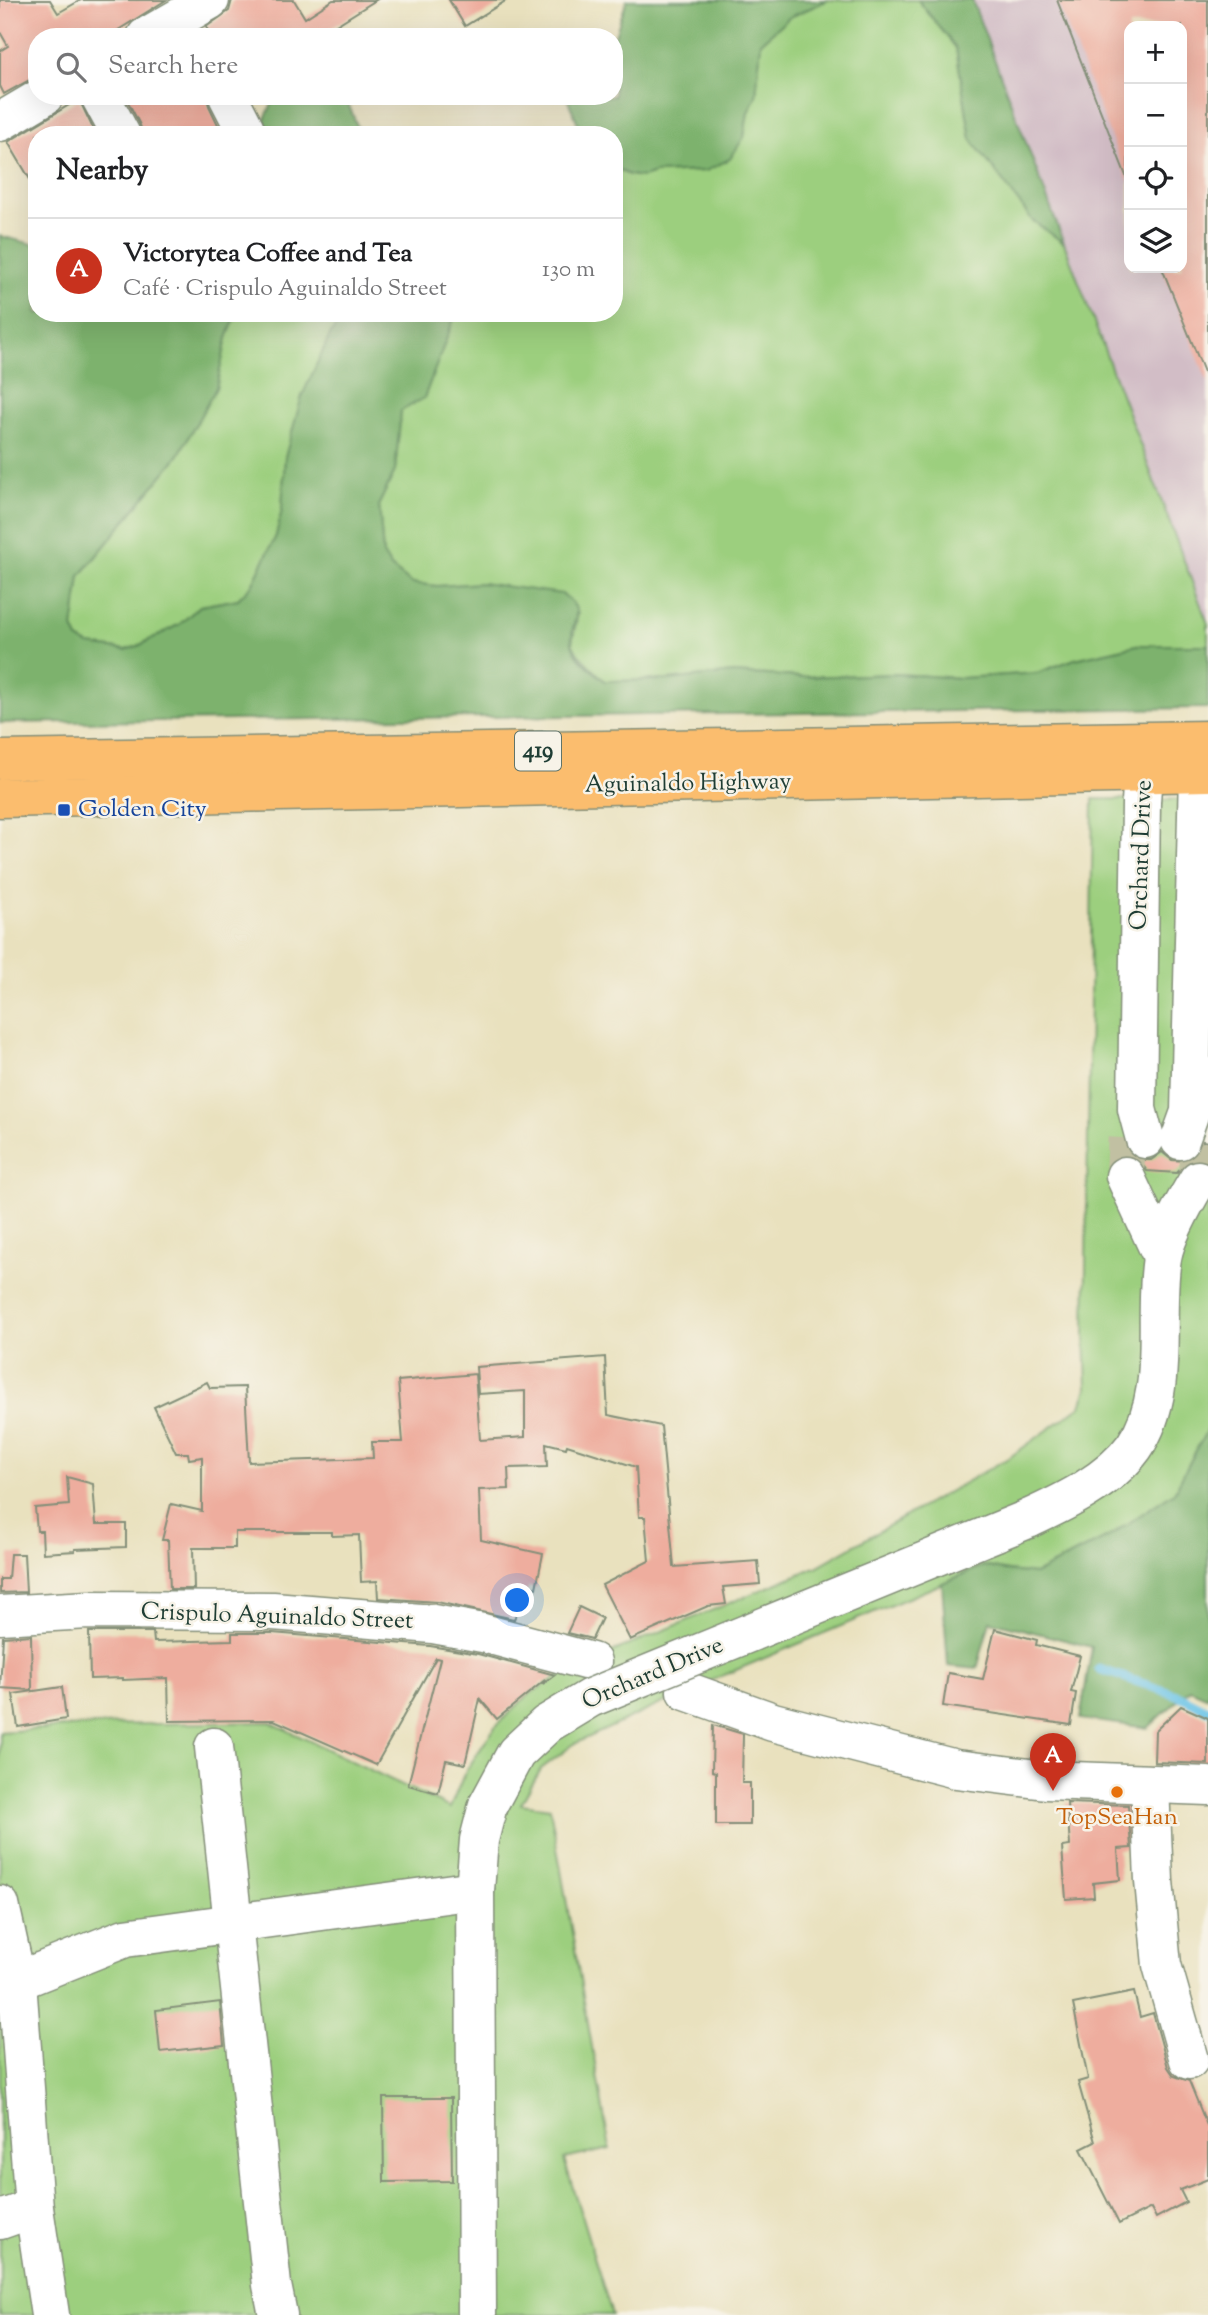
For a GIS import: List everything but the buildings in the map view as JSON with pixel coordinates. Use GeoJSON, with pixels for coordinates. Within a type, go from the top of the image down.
{"type":"FeatureCollection","features":[{"type":"Feature","properties":{"kind":"highway","name":"Aguinaldo Highway"},"geometry":{"type":"LineString","coordinates":[[0,760],[1168,741]]}},
{"type":"Feature","properties":{"kind":"highway","name":"Aguinaldo Highway"},"geometry":{"type":"LineString","coordinates":[[0,798],[1143,772],[1205,761]]}},
{"type":"Feature","properties":{"kind":"street"},"geometry":{"type":"LineString","coordinates":[[168,28],[196,17]]}},
{"type":"Feature","properties":{"kind":"street"},"geometry":{"type":"LineString","coordinates":[[0,122],[29,105]]}},
{"type":"Feature","properties":{"kind":"street"},"geometry":{"type":"LineString","coordinates":[[105,105],[116,126]]}},
{"type":"Feature","properties":{"kind":"street","name":"Orchard Drive"},"geometry":{"type":"LineString","coordinates":[[477,2315],[475,1889],[479,1840],[488,1805],[516,1753],[547,1724],[590,1698],[1028,1519],[1105,1475],[1133,1447],[1143,1431],[1152,1410],[1156,1385],[1163,1256],[1162,1156],[1143,772],[1168,741],[1205,761],[1162,1156]]}},
{"type":"Feature","properties":{"kind":"street","name":"Crispulo Aguinaldo Street"},"geometry":{"type":"LineString","coordinates":[[0,1615],[89,1610],[273,1611],[366,1618],[433,1624],[483,1633],[592,1662]]}},
{"type":"Feature","properties":{"kind":"street"},"geometry":{"type":"LineString","coordinates":[[686,1691],[773,1722],[956,1769],[1046,1780],[1208,1786]]}},
{"type":"Feature","properties":{"kind":"street"},"geometry":{"type":"LineString","coordinates":[[214,1747],[272,2286],[278,2315]]}},
{"type":"Feature","properties":{"kind":"street"},"geometry":{"type":"LineString","coordinates":[[1150,1785],[1154,1881],[1162,1965],[1189,2060]]}},
{"type":"Feature","properties":{"kind":"street"},"geometry":{"type":"LineString","coordinates":[[9,1985],[125,1938],[475,1889]]}},
{"type":"Feature","properties":{"kind":"street"},"geometry":{"type":"LineString","coordinates":[[0,1905],[9,1985],[17,2214],[50,2315]]}},
{"type":"Feature","properties":{"kind":"shaded area"},"geometry":{"type":"Polygon","coordinates":[[[972,0],[1208,0],[1208,624],[972,0]]]}},
{"type":"Feature","properties":{"kind":"green space"},"geometry":{"type":"Polygon","coordinates":[[[627,0],[828,0],[790,17],[761,42],[756,96],[748,112],[744,137],[730,159],[706,171],[655,173],[643,177],[629,175],[623,172],[623,126],[579,126],[570,105],[623,105],[623,28],[617,28],[627,0]]]}},
{"type":"Feature","properties":{"kind":"green space"},"geometry":{"type":"Polygon","coordinates":[[[828,0],[918,0],[956,48],[971,139],[1032,220],[1064,243],[1208,624],[1208,645],[1137,645],[1075,659],[1037,673],[961,678],[897,674],[801,677],[733,673],[668,680],[605,681],[578,654],[572,643],[578,613],[483,583],[437,586],[411,583],[391,567],[383,555],[379,504],[395,471],[401,411],[424,398],[453,322],[623,322],[623,172],[643,177],[655,173],[706,171],[744,137],[748,112],[756,96],[761,42],[790,17],[828,0]]]}},
{"type":"Feature","properties":{"kind":"green space"},"geometry":{"type":"Polygon","coordinates":[[[918,0],[972,0],[1064,243],[1032,220],[971,139],[956,48],[918,0]]]}},
{"type":"Feature","properties":{"kind":"green space"},"geometry":{"type":"Polygon","coordinates":[[[272,105],[349,105],[357,126],[261,126],[272,105]]]}},
{"type":"Feature","properties":{"kind":"green space"},"geometry":{"type":"Polygon","coordinates":[[[0,236],[28,243],[28,322],[233,322],[227,338],[216,388],[178,456],[80,576],[73,628],[78,639],[89,645],[126,650],[138,646],[180,624],[200,606],[238,599],[252,585],[276,536],[282,509],[285,457],[302,396],[330,335],[340,322],[453,322],[424,398],[401,411],[395,471],[379,504],[383,554],[391,567],[411,583],[437,586],[482,583],[562,594],[575,606],[572,635],[574,648],[586,664],[605,681],[668,680],[733,673],[801,677],[897,674],[961,678],[1037,673],[1075,659],[1137,645],[1208,645],[1208,708],[0,723],[0,236]]]}},
{"type":"Feature","properties":{"kind":"green space"},"geometry":{"type":"Polygon","coordinates":[[[233,322],[340,322],[330,335],[285,457],[282,509],[276,536],[252,585],[238,599],[200,606],[180,624],[126,650],[89,645],[78,639],[73,628],[80,576],[178,456],[216,388],[227,338],[233,322]]]}},
{"type":"Feature","properties":{"kind":"green space"},"geometry":{"type":"Polygon","coordinates":[[[1093,799],[1208,800],[1208,1428],[1174,1492],[1108,1537],[1035,1574],[984,1566],[717,1678],[574,1744],[541,1769],[521,1804],[550,1808],[610,2149],[564,2159],[612,2315],[0,2315],[0,1732],[96,1725],[270,1722],[450,1808],[464,1774],[495,1727],[528,1695],[571,1669],[816,1567],[1010,1457],[1081,1406],[1087,1388],[1085,1334],[1093,799]]]}},
{"type":"Feature","properties":{"kind":"green space"},"geometry":{"type":"Polygon","coordinates":[[[1208,1428],[1208,1697],[1190,1689],[1148,1728],[1080,1719],[1092,1647],[990,1621],[977,1669],[948,1666],[942,1583],[984,1566],[1035,1574],[1108,1537],[1174,1492],[1208,1428]]]}},
{"type":"Feature","properties":{"kind":"waterway"},"geometry":{"type":"LineString","coordinates":[[1099,1669],[1180,1696],[1208,1710]]}},
{"type":"Feature","properties":{"kind":"tunnel"},"geometry":{"type":"LineString","coordinates":[[1125,1176],[1127,1131]]}},
{"type":"Feature","properties":{"kind":"tunnel"},"geometry":{"type":"LineString","coordinates":[[1198,1180],[1200,1135]]}},
{"type":"Feature","properties":{"kind":"place","name":"Golden City"},"geometry":{"type":"Point","coordinates":[64,810]}},
{"type":"Feature","properties":{"kind":"place","name":"Victorytea Coffee and Tea"},"geometry":{"type":"Point","coordinates":[1053,1791]}},
{"type":"Feature","properties":{"kind":"place","name":"TopSeaHan"},"geometry":{"type":"Point","coordinates":[1117,1792]}}]}
